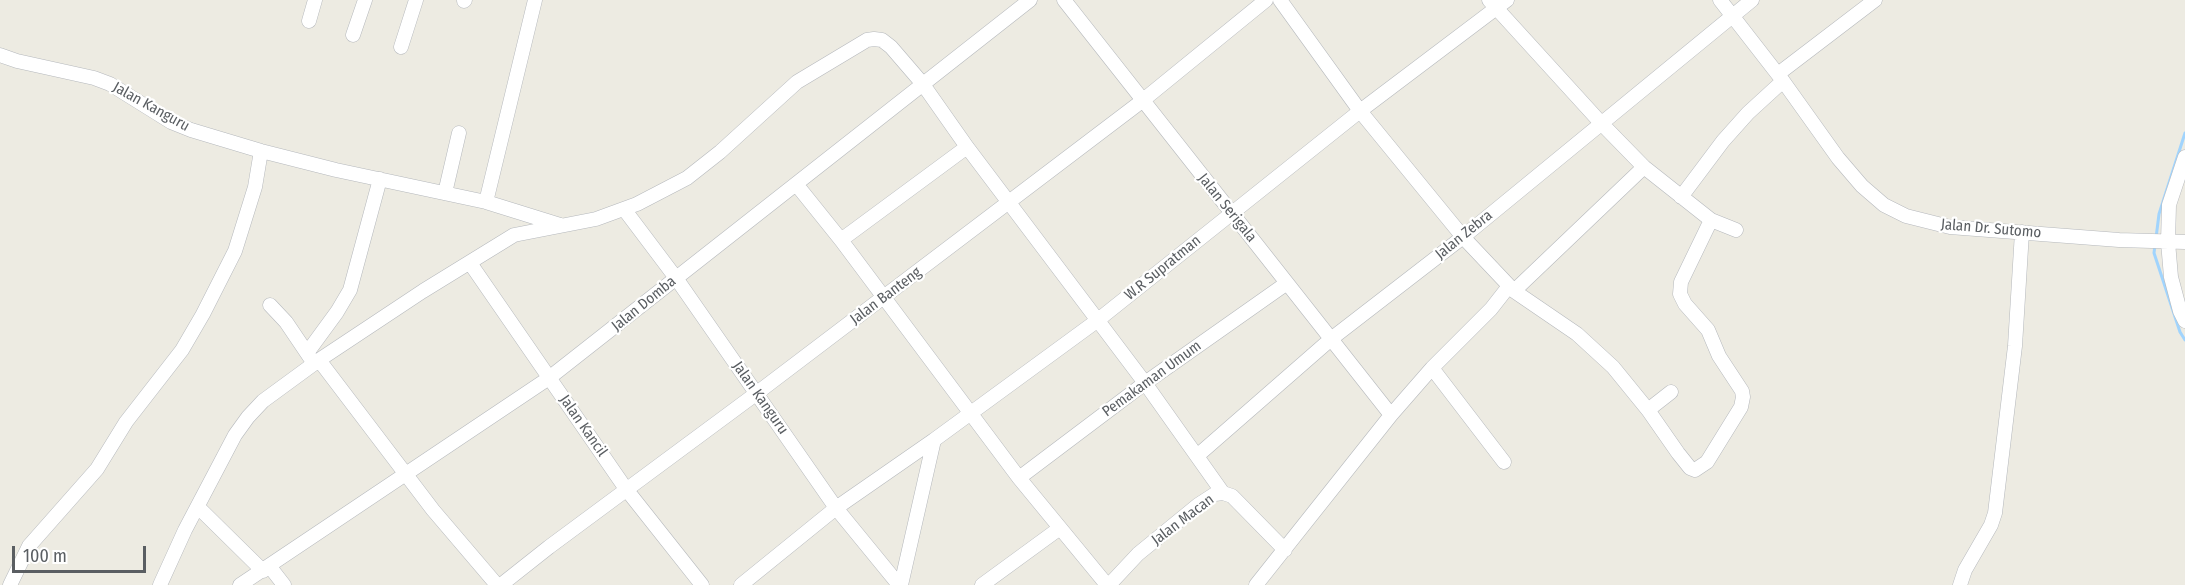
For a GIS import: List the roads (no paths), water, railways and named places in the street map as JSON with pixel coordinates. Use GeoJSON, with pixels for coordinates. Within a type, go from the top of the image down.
{"type":"FeatureCollection","features":[{"type":"Feature","properties":{"kind":"street"},"geometry":{"type":"LineString","coordinates":[[309,21],[315,0]]}},
{"type":"Feature","properties":{"kind":"street"},"geometry":{"type":"LineString","coordinates":[[352,36],[365,0]]}},
{"type":"Feature","properties":{"kind":"street"},"geometry":{"type":"LineString","coordinates":[[401,47],[416,0]]}},
{"type":"Feature","properties":{"kind":"street"},"geometry":{"type":"LineString","coordinates":[[535,0],[486,202],[564,226]]}},
{"type":"Feature","properties":{"kind":"street","name":"Jalan Domba"},"geometry":{"type":"LineString","coordinates":[[240,585],[549,378],[1030,0]]}},
{"type":"Feature","properties":{"kind":"street","name":"Jalan Serigala"},"geometry":{"type":"LineString","coordinates":[[1064,0],[1230,214],[1391,415]]}},
{"type":"Feature","properties":{"kind":"street","name":"Jalan Banteng"},"geometry":{"type":"LineString","coordinates":[[499,585],[1142,101],[1266,0]]}},
{"type":"Feature","properties":{"kind":"street"},"geometry":{"type":"LineString","coordinates":[[1280,0],[1360,111],[1463,237],[1512,289],[1577,334],[1613,367],[1648,410],[1678,453],[1690,468],[1695,470],[1707,462],[1741,407],[1742,391],[1719,356],[1708,330],[1685,304],[1680,294],[1681,282],[1711,220]]}},
{"type":"Feature","properties":{"kind":"street","name":"W.R Supratman"},"geometry":{"type":"LineString","coordinates":[[741,585],[836,508],[972,414],[1098,320],[1492,5],[1507,0]]}},
{"type":"Feature","properties":{"kind":"street","name":"Jalan Dr. Sutomo"},"geometry":{"type":"LineString","coordinates":[[1720,0],[1838,158],[1862,186],[1884,205],[1906,216],[1950,227],[2185,242]]}},
{"type":"Feature","properties":{"kind":"street","name":"Jalan Zebra"},"geometry":{"type":"LineString","coordinates":[[1197,456],[1331,339],[1463,237],[1752,0]]}},
{"type":"Feature","properties":{"kind":"street"},"geometry":{"type":"LineString","coordinates":[[1681,197],[1723,141],[1780,78],[1875,0]]}},
{"type":"Feature","properties":{"kind":"street"},"geometry":{"type":"LineString","coordinates":[[1492,5],[1644,167],[1711,220],[1736,230]]}},
{"type":"Feature","properties":{"kind":"street"},"geometry":{"type":"LineString","coordinates":[[160,585],[235,435],[263,401],[313,359],[514,235],[596,219],[663,192],[701,168],[797,82],[867,40],[882,40],[922,83],[967,147],[1145,383],[1223,493]]}},
{"type":"Feature","properties":{"kind":"street","name":"Jalan Kanguru"},"geometry":{"type":"LineString","coordinates":[[0,55],[94,78],[110,84],[180,126],[261,151],[336,170],[486,202]]}},
{"type":"Feature","properties":{"kind":"street"},"geometry":{"type":"LineString","coordinates":[[445,193],[459,133]]}},
{"type":"Feature","properties":{"kind":"street"},"geometry":{"type":"LineString","coordinates":[[841,240],[967,147]]}},
{"type":"Feature","properties":{"kind":"street"},"geometry":{"type":"LineString","coordinates":[[10,585],[29,546],[97,469],[126,422],[182,350],[203,315],[235,251],[255,187],[261,151]]}},
{"type":"Feature","properties":{"kind":"street"},"geometry":{"type":"LineString","coordinates":[[2185,157],[2169,206],[2168,242],[2171,278],[2185,321]]}},
{"type":"Feature","properties":{"kind":"street"},"geometry":{"type":"LineString","coordinates":[[1256,585],[1391,415],[1432,368],[1512,289],[1644,167]]}},
{"type":"Feature","properties":{"kind":"street"},"geometry":{"type":"LineString","coordinates":[[313,359],[350,290],[380,179]]}},
{"type":"Feature","properties":{"kind":"street"},"geometry":{"type":"LineString","coordinates":[[796,184],[841,240],[1019,478],[1108,585]]}},
{"type":"Feature","properties":{"kind":"street","name":"Jalan Kanguru"},"geometry":{"type":"LineString","coordinates":[[624,208],[676,278],[836,508],[900,585]]}},
{"type":"Feature","properties":{"kind":"street"},"geometry":{"type":"LineString","coordinates":[[1960,585],[1965,570],[1991,525],[1995,513],[2015,346],[2022,232]]}},
{"type":"Feature","properties":{"kind":"street","name":"Jalan Kancil"},"geometry":{"type":"LineString","coordinates":[[470,263],[626,489],[702,585]]}},
{"type":"Feature","properties":{"kind":"street","name":"Pemakaman Umum"},"geometry":{"type":"LineString","coordinates":[[1019,478],[1145,383],[1287,283]]}},
{"type":"Feature","properties":{"kind":"street"},"geometry":{"type":"LineString","coordinates":[[270,305],[279,313],[406,475],[499,585]]}},
{"type":"Feature","properties":{"kind":"street"},"geometry":{"type":"LineString","coordinates":[[1432,368],[1504,462]]}},
{"type":"Feature","properties":{"kind":"street"},"geometry":{"type":"LineString","coordinates":[[1648,410],[1671,392]]}},
{"type":"Feature","properties":{"kind":"street"},"geometry":{"type":"LineString","coordinates":[[900,585],[933,440]]}},
{"type":"Feature","properties":{"kind":"street","name":"Jalan Macan"},"geometry":{"type":"LineString","coordinates":[[1108,585],[1138,554],[1215,494],[1223,493],[1232,496],[1285,550]]}},
{"type":"Feature","properties":{"kind":"street"},"geometry":{"type":"LineString","coordinates":[[198,507],[284,585]]}},
{"type":"Feature","properties":{"kind":"street"},"geometry":{"type":"LineString","coordinates":[[982,585],[1060,528]]}},
{"type":"Feature","properties":{"kind":"waterway"},"geometry":{"type":"LineString","coordinates":[[2156,238],[2159,214],[2185,133]]}},
{"type":"Feature","properties":{"kind":"waterway"},"geometry":{"type":"LineString","coordinates":[[2155,245],[2154,253],[2180,332],[2185,340]]}}]}
